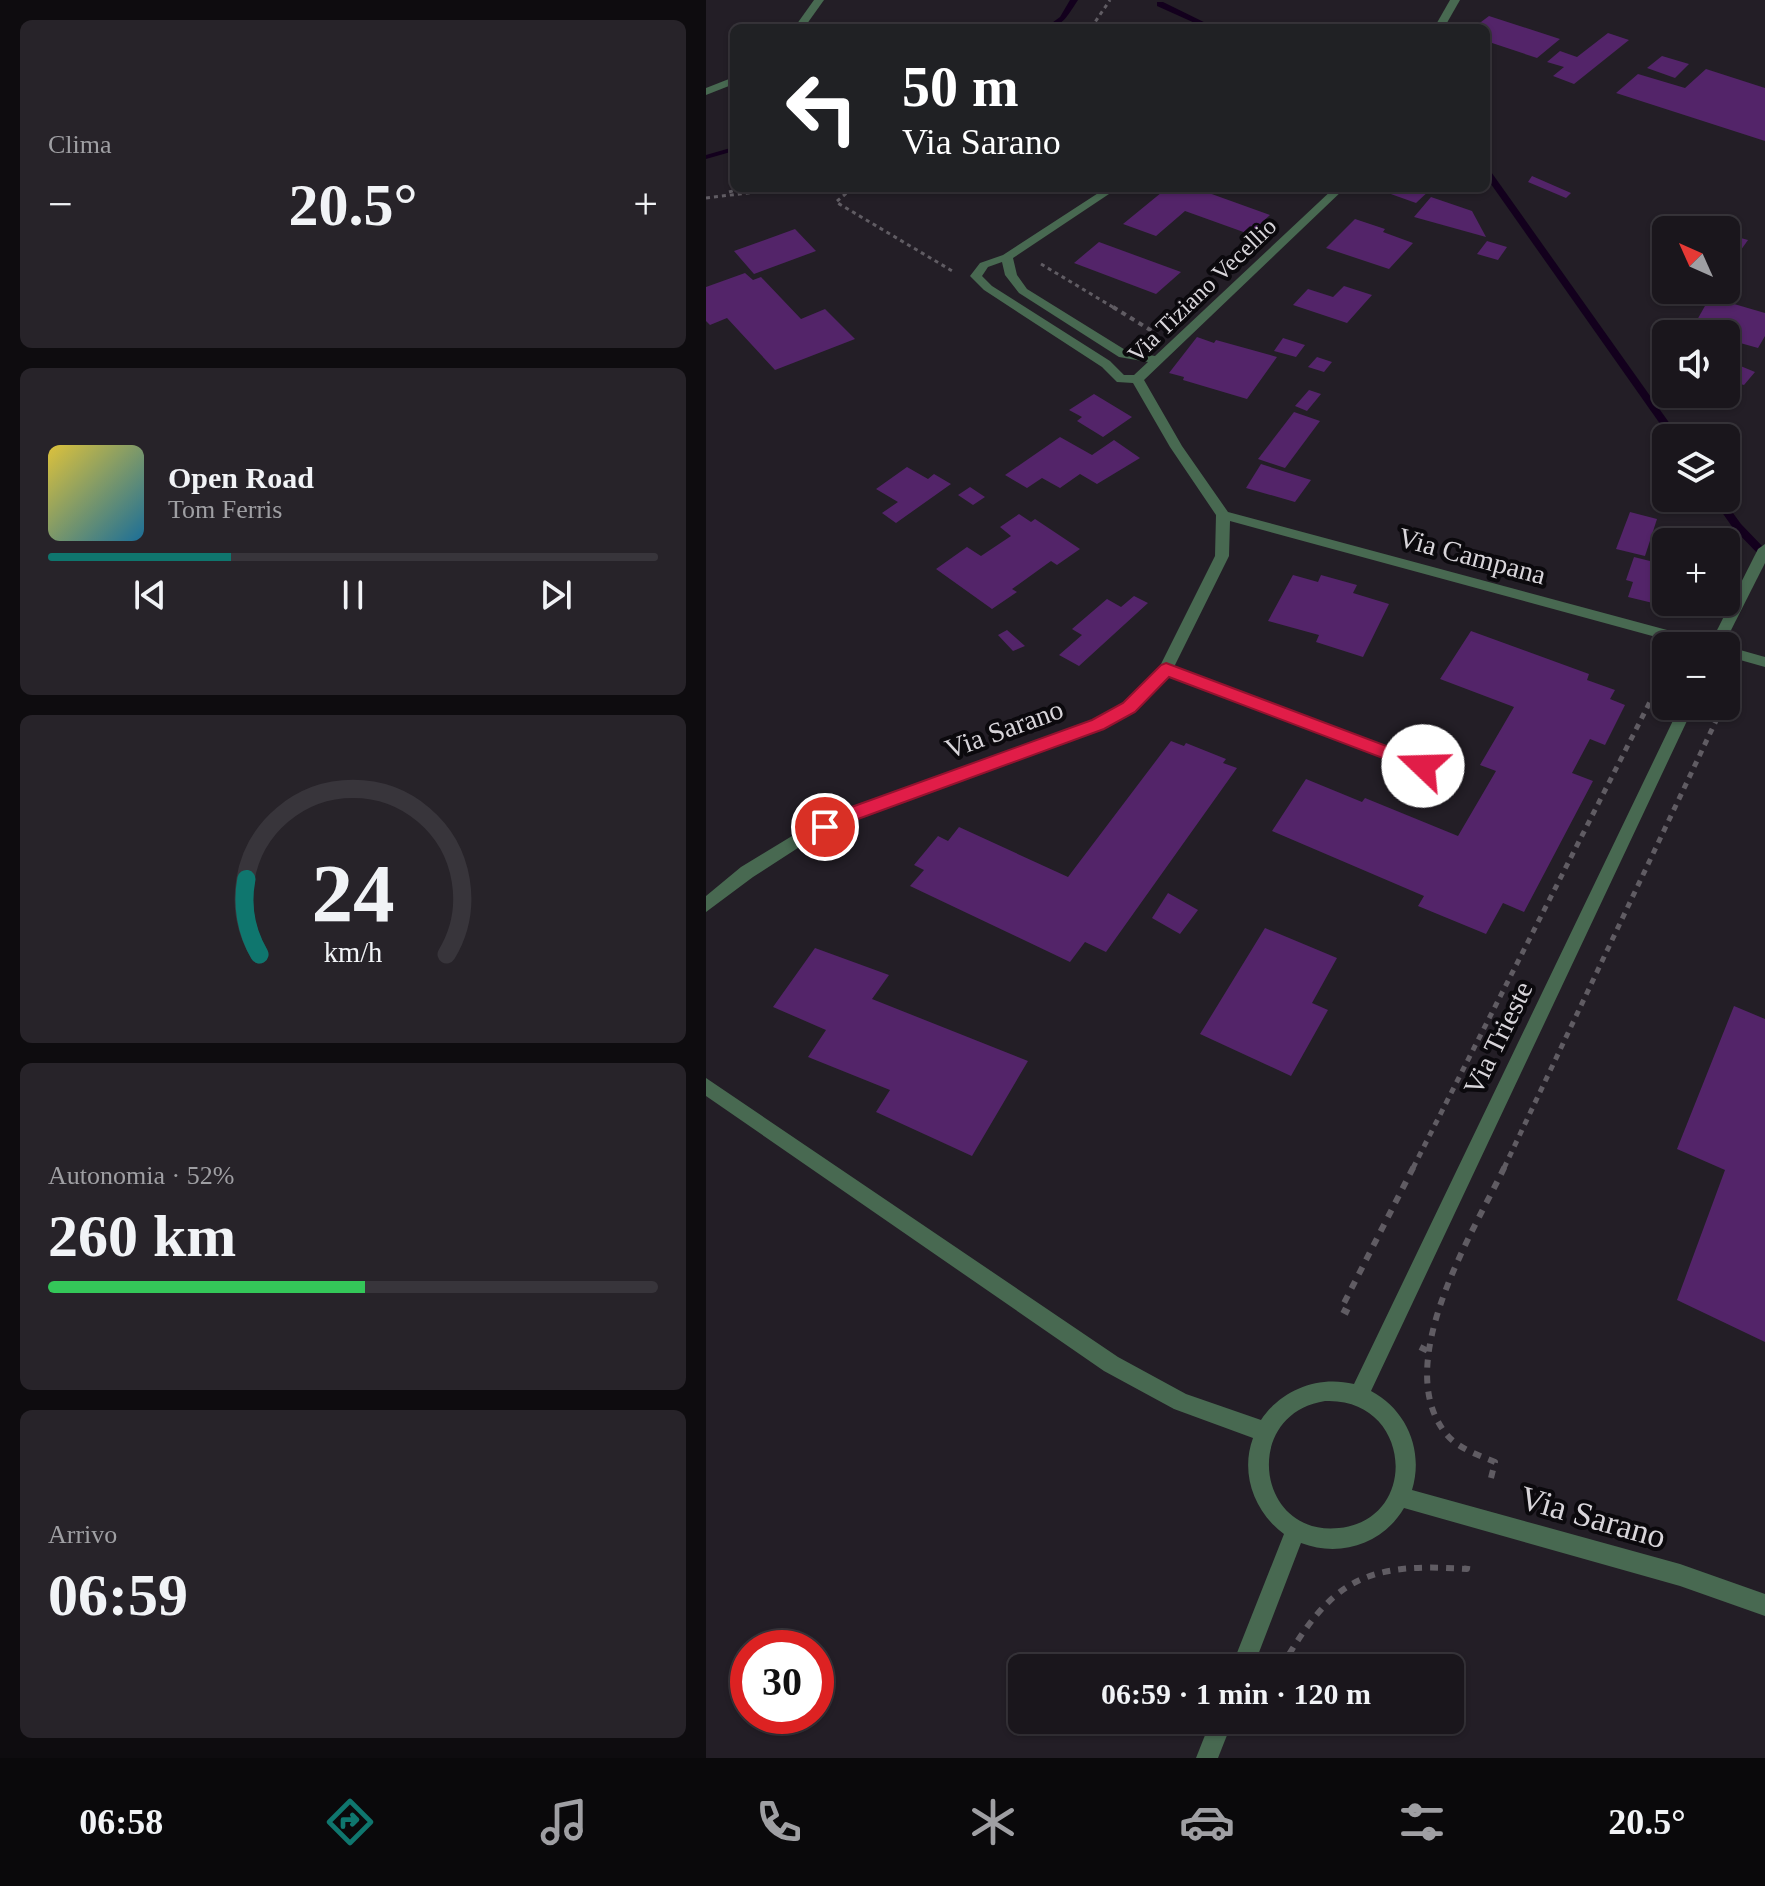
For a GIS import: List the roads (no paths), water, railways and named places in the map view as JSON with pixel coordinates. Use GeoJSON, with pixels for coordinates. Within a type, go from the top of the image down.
{"type":"FeatureCollection","features":[{"type":"Feature","properties":{"kind":"street"},"geometry":{"type":"LineString","coordinates":[[802,24],[819,0]]}},
{"type":"Feature","properties":{"kind":"street"},"geometry":{"type":"LineString","coordinates":[[1441,24],[1455,0]]}},
{"type":"Feature","properties":{"kind":"street"},"geometry":{"type":"LineString","coordinates":[[706,92],[730,82]]}},
{"type":"Feature","properties":{"kind":"street"},"geometry":{"type":"LineString","coordinates":[[1107,192],[1012,253],[984,265],[976,276],[988,288],[1106,364],[1121,379],[1137,379]]}},
{"type":"Feature","properties":{"kind":"street","name":"Via Tiziano Vecellio"},"geometry":{"type":"LineString","coordinates":[[1223,515],[1176,447],[1137,379],[1336,192]]}},
{"type":"Feature","properties":{"kind":"street"},"geometry":{"type":"LineString","coordinates":[[1012,253],[1011,275],[1023,291],[1123,354],[1157,360]]}},
{"type":"Feature","properties":{"kind":"street","name":"Via Campana"},"geometry":{"type":"LineString","coordinates":[[1223,515],[1656,632]]}},
{"type":"Feature","properties":{"kind":"street","name":"Via Sarano"},"geometry":{"type":"LineString","coordinates":[[706,905],[747,872],[798,840],[852,814],[1098,724],[1129,707],[1166,669],[1222,556],[1223,515]]}},
{"type":"Feature","properties":{"kind":"street"},"geometry":{"type":"LineString","coordinates":[[1723,632],[1765,549]]}},
{"type":"Feature","properties":{"kind":"street"},"geometry":{"type":"LineString","coordinates":[[1740,655],[1765,662]]}},
{"type":"Feature","properties":{"kind":"street"},"geometry":{"type":"LineString","coordinates":[[1166,669],[1423,766]]}},
{"type":"Feature","properties":{"kind":"street","name":"Via Trieste"},"geometry":{"type":"LineString","coordinates":[[1359,1395],[1680,720]]}},
{"type":"Feature","properties":{"kind":"street"},"geometry":{"type":"LineString","coordinates":[[706,1086],[1111,1364],[1181,1402],[1265,1432]]}},
{"type":"Feature","properties":{"kind":"street"},"geometry":{"type":"LineString","coordinates":[[1337,1389],[1359,1395],[1379,1407],[1395,1426],[1404,1448],[1406,1473],[1400,1497],[1387,1518],[1368,1532],[1344,1540],[1320,1539],[1296,1530],[1279,1515],[1266,1496],[1260,1475],[1259,1453],[1265,1432],[1277,1413],[1294,1399],[1314,1391],[1337,1389]]}},
{"type":"Feature","properties":{"kind":"street","name":"Via Sarano"},"geometry":{"type":"LineString","coordinates":[[1400,1497],[1664,1571],[1765,1605]]}},
{"type":"Feature","properties":{"kind":"street"},"geometry":{"type":"LineString","coordinates":[[1247,1654],[1296,1530]]}},
{"type":"Feature","properties":{"kind":"street"},"geometry":{"type":"LineString","coordinates":[[1207,1758],[1216,1734]]}},
{"type":"Feature","properties":{"kind":"waterway"},"geometry":{"type":"LineString","coordinates":[[1055,24],[1063,18],[1074,0]]}},
{"type":"Feature","properties":{"kind":"waterway"},"geometry":{"type":"LineString","coordinates":[[1160,4],[1203,24]]}},
{"type":"Feature","properties":{"kind":"waterway"},"geometry":{"type":"LineString","coordinates":[[706,157],[730,150]]}},
{"type":"Feature","properties":{"kind":"waterway"},"geometry":{"type":"LineString","coordinates":[[1490,177],[1665,424]]}},
{"type":"Feature","properties":{"kind":"waterway"},"geometry":{"type":"LineString","coordinates":[[1727,512],[1765,555]]}}]}
